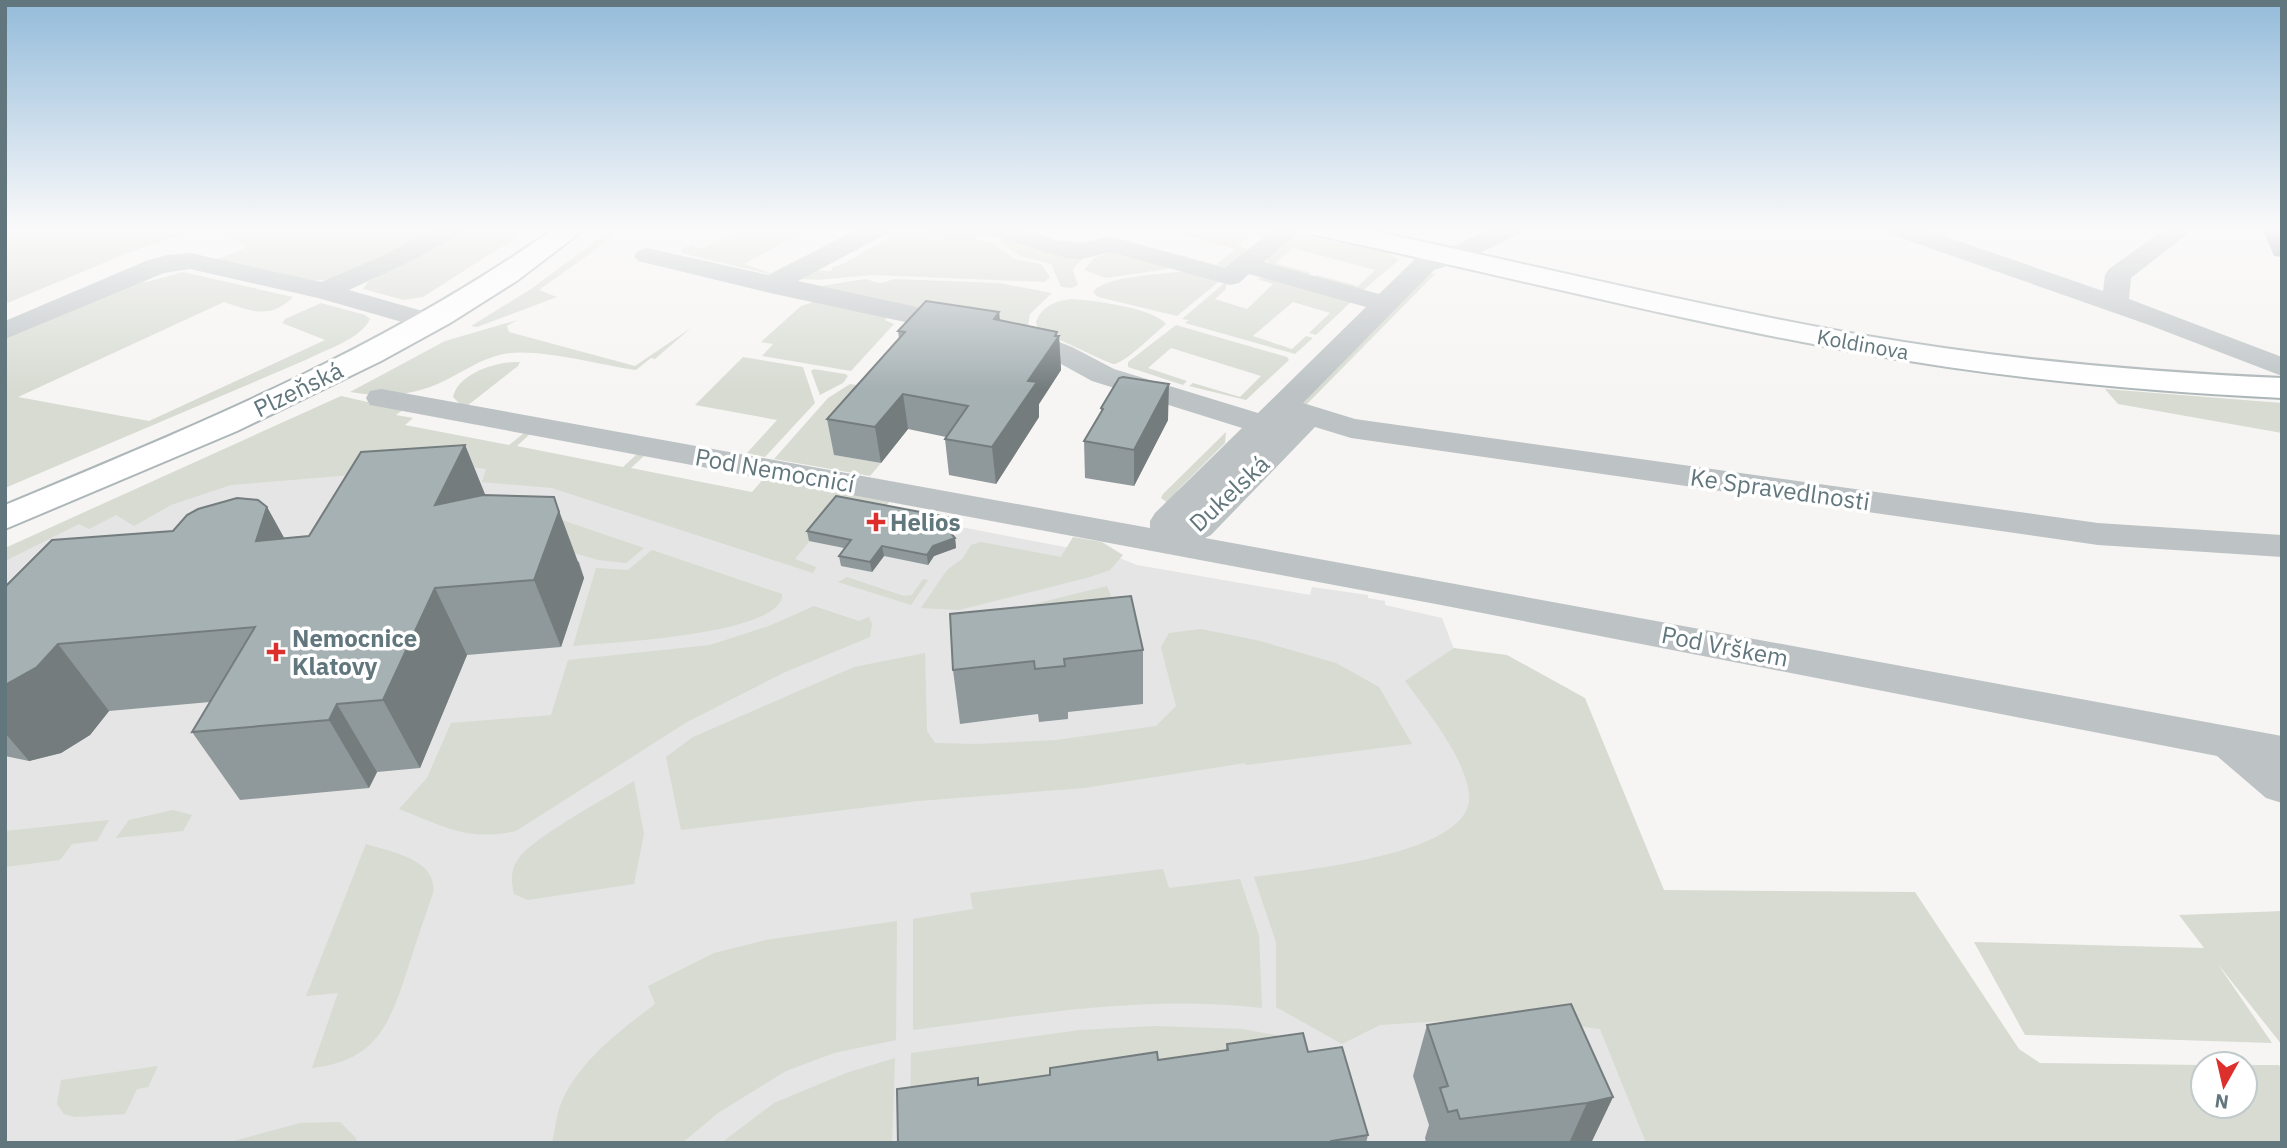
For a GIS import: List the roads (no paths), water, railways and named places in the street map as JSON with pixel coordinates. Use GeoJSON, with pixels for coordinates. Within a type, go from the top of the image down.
{"type":"FeatureCollection","features":[{"type":"Feature","properties":{"kind":"street"},"geometry":{"type":"LineString","coordinates":[[5,331],[121,282]]}},
{"type":"Feature","properties":{"kind":"street"},"geometry":{"type":"LineString","coordinates":[[278,282],[324,291],[430,322]]}},
{"type":"Feature","properties":{"kind":"street"},"geometry":{"type":"LineString","coordinates":[[324,291],[345,282]]}},
{"type":"Feature","properties":{"kind":"street","name":"Plzeňská"},"geometry":{"type":"LineString","coordinates":[[5,517],[267,405],[430,322],[495,282]]}},
{"type":"Feature","properties":{"kind":"street"},"geometry":{"type":"LineString","coordinates":[[755,282],[1026,339],[1062,353],[1103,375],[1286,420]]}},
{"type":"Feature","properties":{"kind":"street"},"geometry":{"type":"LineString","coordinates":[[770,285],[777,282]]}},
{"type":"Feature","properties":{"kind":"street"},"geometry":{"type":"LineString","coordinates":[[1306,282],[1385,303]]}},
{"type":"Feature","properties":{"kind":"street","name":"Dukelská"},"geometry":{"type":"LineString","coordinates":[[1168,543],[1199,527],[1385,303],[1407,282]]}},
{"type":"Feature","properties":{"kind":"street","name":"Dukelská"},"geometry":{"type":"LineString","coordinates":[[1286,420],[1435,282]]}},
{"type":"Feature","properties":{"kind":"street","name":"Koldinova"},"geometry":{"type":"LineString","coordinates":[[1562,282],[1759,325],[1933,356],[2085,375],[2282,388]]}},
{"type":"Feature","properties":{"kind":"street"},"geometry":{"type":"LineString","coordinates":[[2050,282],[2282,367]]}},
{"type":"Feature","properties":{"kind":"street"},"geometry":{"type":"LineString","coordinates":[[2115,304],[2117,282]]}},
{"type":"Feature","properties":{"kind":"street","name":"Pod Nemocnicí"},"geometry":{"type":"LineString","coordinates":[[382,398],[1168,543]]}},
{"type":"Feature","properties":{"kind":"street","name":"Ke Spravedlnosti"},"geometry":{"type":"LineString","coordinates":[[1286,420],[2098,534],[2282,545]]}},
{"type":"Feature","properties":{"kind":"street","name":"Pod Vrškem"},"geometry":{"type":"LineString","coordinates":[[1168,543],[2282,751]]}},
{"type":"Feature","properties":{"kind":"street"},"geometry":{"type":"LineString","coordinates":[[2228,741],[2282,786]]}},
{"type":"Feature","properties":{"kind":"place","name":"Helios"},"geometry":{"type":"Point","coordinates":[876,522]}},
{"type":"Feature","properties":{"kind":"place","name":"Nemocnice Klatovy"},"geometry":{"type":"Point","coordinates":[276,652]}}]}
